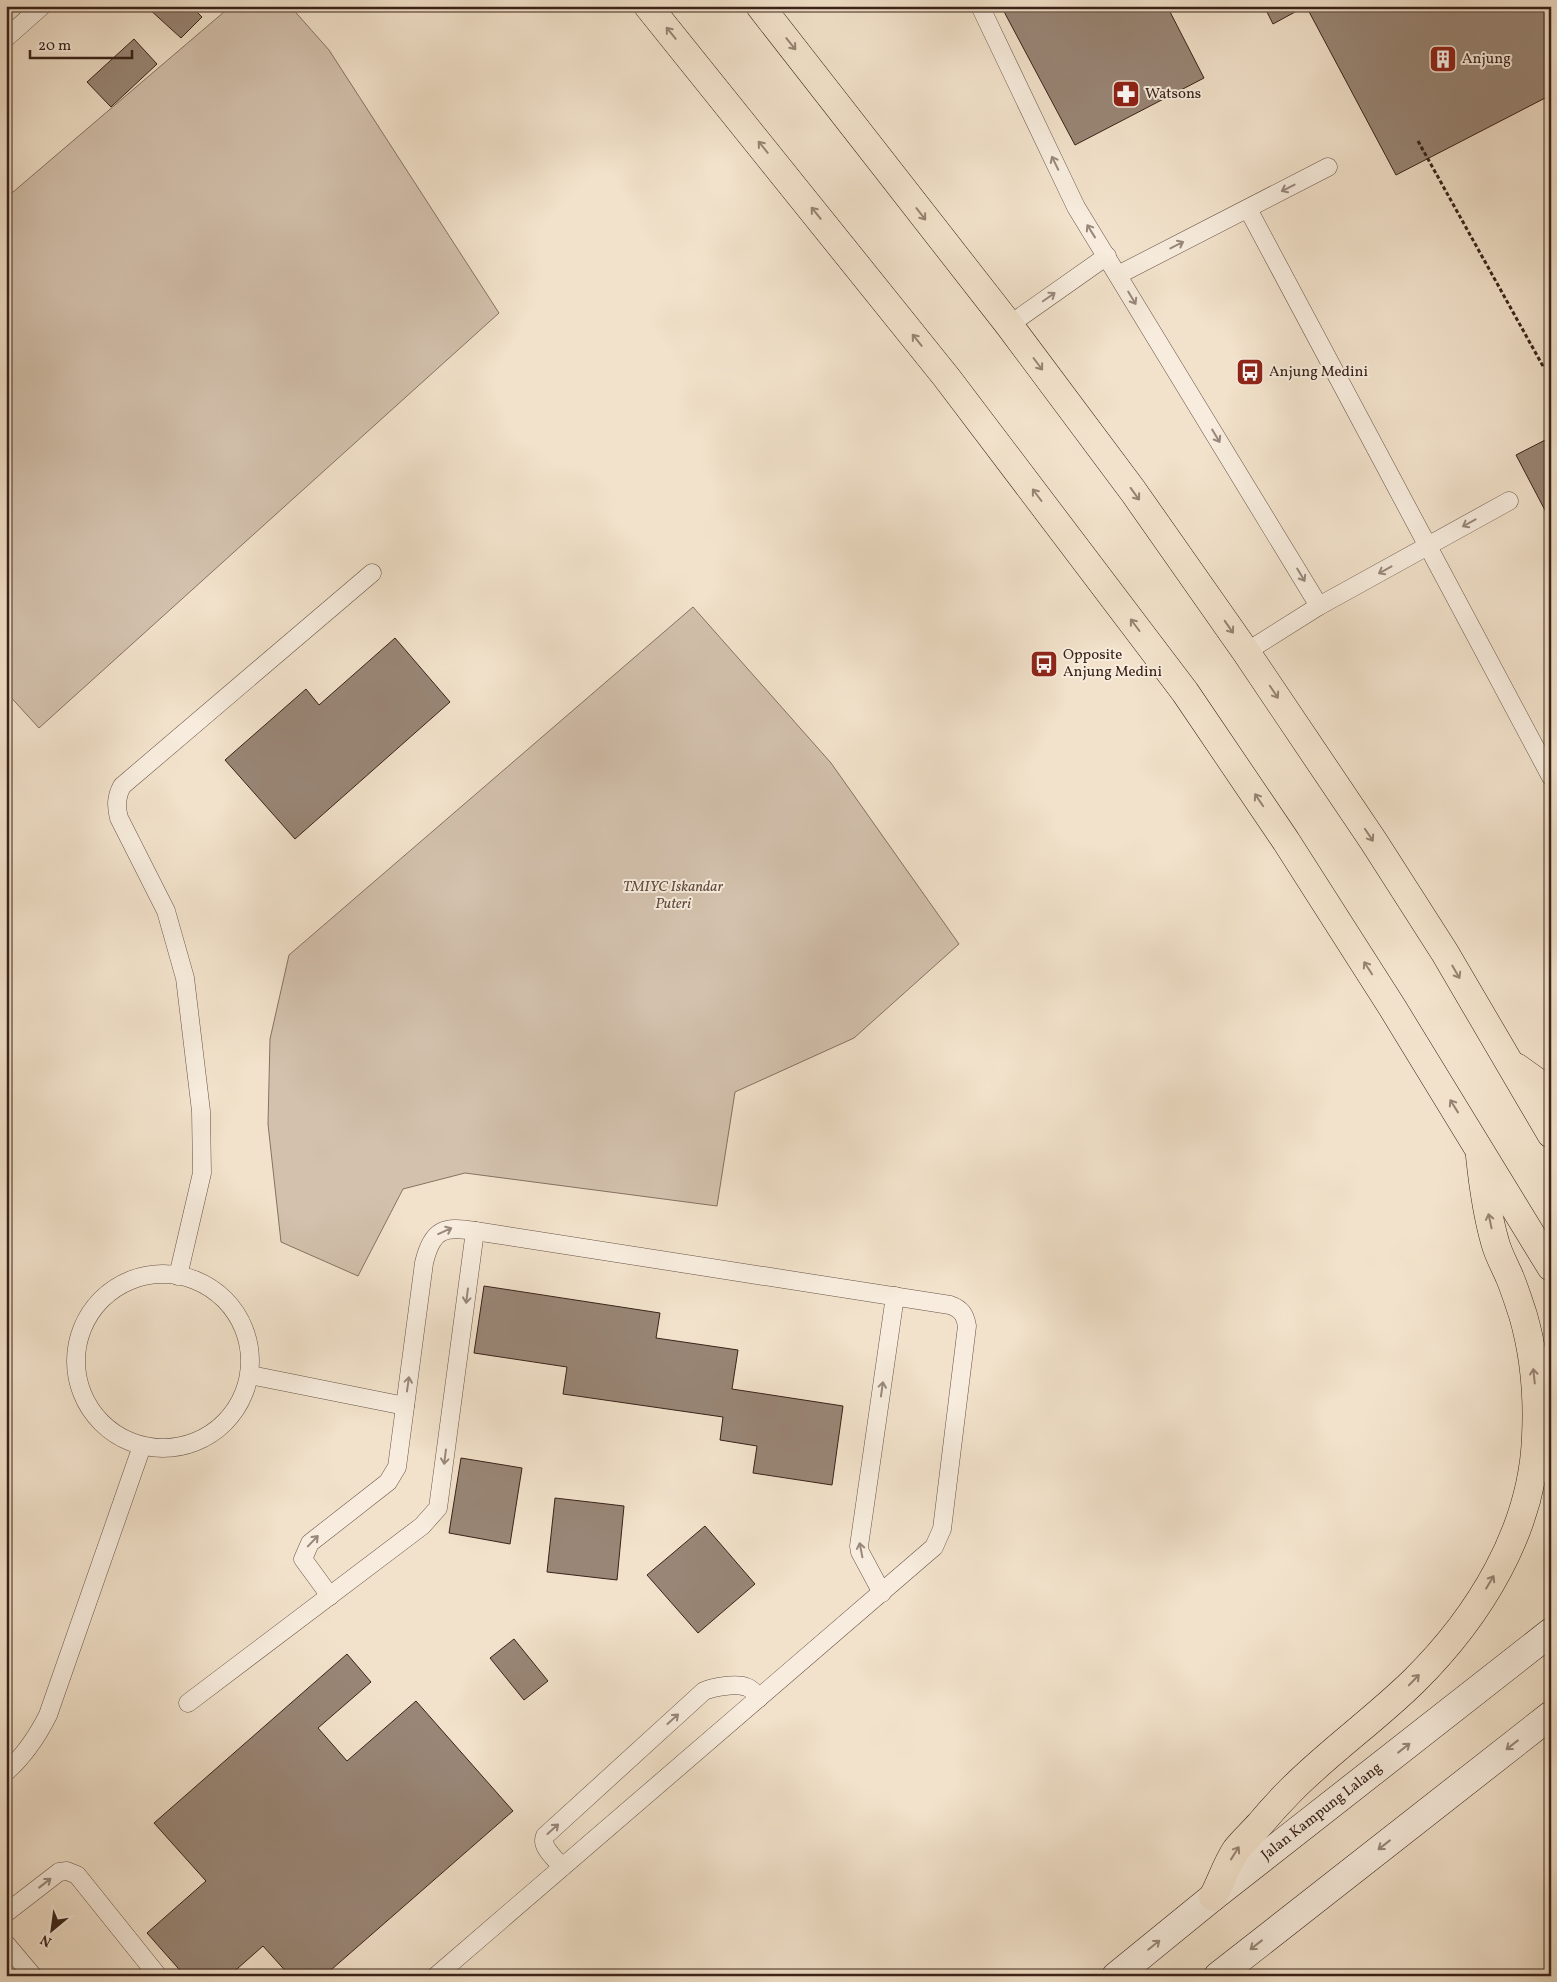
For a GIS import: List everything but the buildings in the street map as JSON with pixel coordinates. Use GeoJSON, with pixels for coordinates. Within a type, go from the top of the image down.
{"type":"FeatureCollection","features":[{"type":"Feature","properties":{"kind":"highway"},"geometry":{"type":"LineString","coordinates":[[648,6],[947,378],[1185,692],[1286,841],[1480,1147],[1551,1266]]}},
{"type":"Feature","properties":{"kind":"highway"},"geometry":{"type":"LineString","coordinates":[[760,6],[1009,325],[1133,491],[1246,652],[1445,953],[1551,1134]]}},
{"type":"Feature","properties":{"kind":"highway"},"geometry":{"type":"LineString","coordinates":[[1507,1060],[1551,1092]]}},
{"type":"Feature","properties":{"kind":"highway"},"geometry":{"type":"LineString","coordinates":[[1213,1897],[1236,1851],[1291,1789],[1413,1682],[1440,1652],[1464,1623],[1484,1594],[1517,1532],[1527,1501],[1534,1469],[1536,1397],[1531,1352],[1523,1317],[1511,1281],[1495,1244],[1483,1188],[1480,1147]]}},
{"type":"Feature","properties":{"kind":"main road","name":"Jalan Kampung Lalang"},"geometry":{"type":"LineString","coordinates":[[1116,1976],[1213,1897],[1551,1632]]}},
{"type":"Feature","properties":{"kind":"main road"},"geometry":{"type":"LineString","coordinates":[[1218,1976],[1551,1715]]}},
{"type":"Feature","properties":{"kind":"lane"},"geometry":{"type":"LineString","coordinates":[[6,38],[42,6]]}},
{"type":"Feature","properties":{"kind":"lane"},"geometry":{"type":"LineString","coordinates":[[980,6],[1076,207],[1320,606]]}},
{"type":"Feature","properties":{"kind":"lane"},"geometry":{"type":"LineString","coordinates":[[1118,275],[1328,168]]}},
{"type":"Feature","properties":{"kind":"lane"},"geometry":{"type":"LineString","coordinates":[[1248,209],[1551,777]]}},
{"type":"Feature","properties":{"kind":"lane"},"geometry":{"type":"LineString","coordinates":[[1009,325],[1106,256]]}},
{"type":"Feature","properties":{"kind":"lane"},"geometry":{"type":"LineString","coordinates":[[1246,652],[1320,606],[1510,501]]}},
{"type":"Feature","properties":{"kind":"lane"},"geometry":{"type":"LineString","coordinates":[[178,1276],[202,1173],[201,1111],[185,978],[166,911],[119,818],[116,802],[118,793],[122,786],[372,573]]}},
{"type":"Feature","properties":{"kind":"lane"},"geometry":{"type":"LineString","coordinates":[[330,1596],[304,1559],[308,1546],[388,1482],[397,1467],[426,1253],[434,1237],[447,1229],[455,1228],[895,1296],[950,1305],[963,1312],[967,1326],[942,1529],[934,1546],[882,1593],[436,1976]]}},
{"type":"Feature","properties":{"kind":"lane"},"geometry":{"type":"LineString","coordinates":[[188,1703],[422,1526],[438,1508],[475,1231]]}},
{"type":"Feature","properties":{"kind":"lane"},"geometry":{"type":"LineString","coordinates":[[151,1276],[178,1276],[202,1283],[229,1304],[239,1318],[246,1334],[250,1351],[250,1376],[240,1403],[230,1418],[216,1432],[199,1441],[180,1447],[161,1449],[142,1446],[124,1439],[94,1415],[84,1398],[78,1380],[76,1361],[78,1342],[84,1324],[93,1309],[105,1296],[118,1286],[134,1279],[151,1276]]}},
{"type":"Feature","properties":{"kind":"lane"},"geometry":{"type":"LineString","coordinates":[[882,1593],[860,1552],[859,1546],[895,1296]]}},
{"type":"Feature","properties":{"kind":"lane"},"geometry":{"type":"LineString","coordinates":[[250,1376],[405,1406]]}},
{"type":"Feature","properties":{"kind":"lane"},"geometry":{"type":"LineString","coordinates":[[6,1772],[18,1762],[39,1734],[48,1715],[142,1446]]}},
{"type":"Feature","properties":{"kind":"lane"},"geometry":{"type":"LineString","coordinates":[[562,1867],[544,1845],[543,1840],[546,1836],[704,1691],[714,1687],[743,1686],[751,1689],[759,1698]]}},
{"type":"Feature","properties":{"kind":"lane"},"geometry":{"type":"LineString","coordinates":[[6,1913],[59,1872],[67,1870],[77,1875],[158,1976]]}},
{"type":"Feature","properties":{"kind":"lane"},"geometry":{"type":"LineString","coordinates":[[6,1944],[33,1976]]}},
{"type":"Feature","properties":{"kind":"path"},"geometry":{"type":"LineString","coordinates":[[1418,141],[1544,368]]}},
{"type":"Feature","properties":{"kind":"green space"},"geometry":{"type":"Polygon","coordinates":[[[231,6],[290,6],[329,50],[499,313],[39,728],[6,692],[6,198],[231,6]]]}},
{"type":"Feature","properties":{"kind":"green space","name":"TMIYC Iskandar Puteri"},"geometry":{"type":"Polygon","coordinates":[[[693,607],[831,763],[959,944],[854,1038],[735,1092],[717,1206],[465,1173],[403,1189],[358,1276],[281,1242],[268,1124],[270,1039],[289,955],[693,607]]]}},
{"type":"Feature","properties":{"kind":"place","name":"Anjung"},"geometry":{"type":"Point","coordinates":[1443,59]}},
{"type":"Feature","properties":{"kind":"place","name":"Watsons"},"geometry":{"type":"Point","coordinates":[1126,94]}},
{"type":"Feature","properties":{"kind":"place","name":"Anjung Medini"},"geometry":{"type":"Point","coordinates":[1250,372]}},
{"type":"Feature","properties":{"kind":"place","name":"Opposite Anjung Medini"},"geometry":{"type":"Point","coordinates":[1044,664]}}]}
